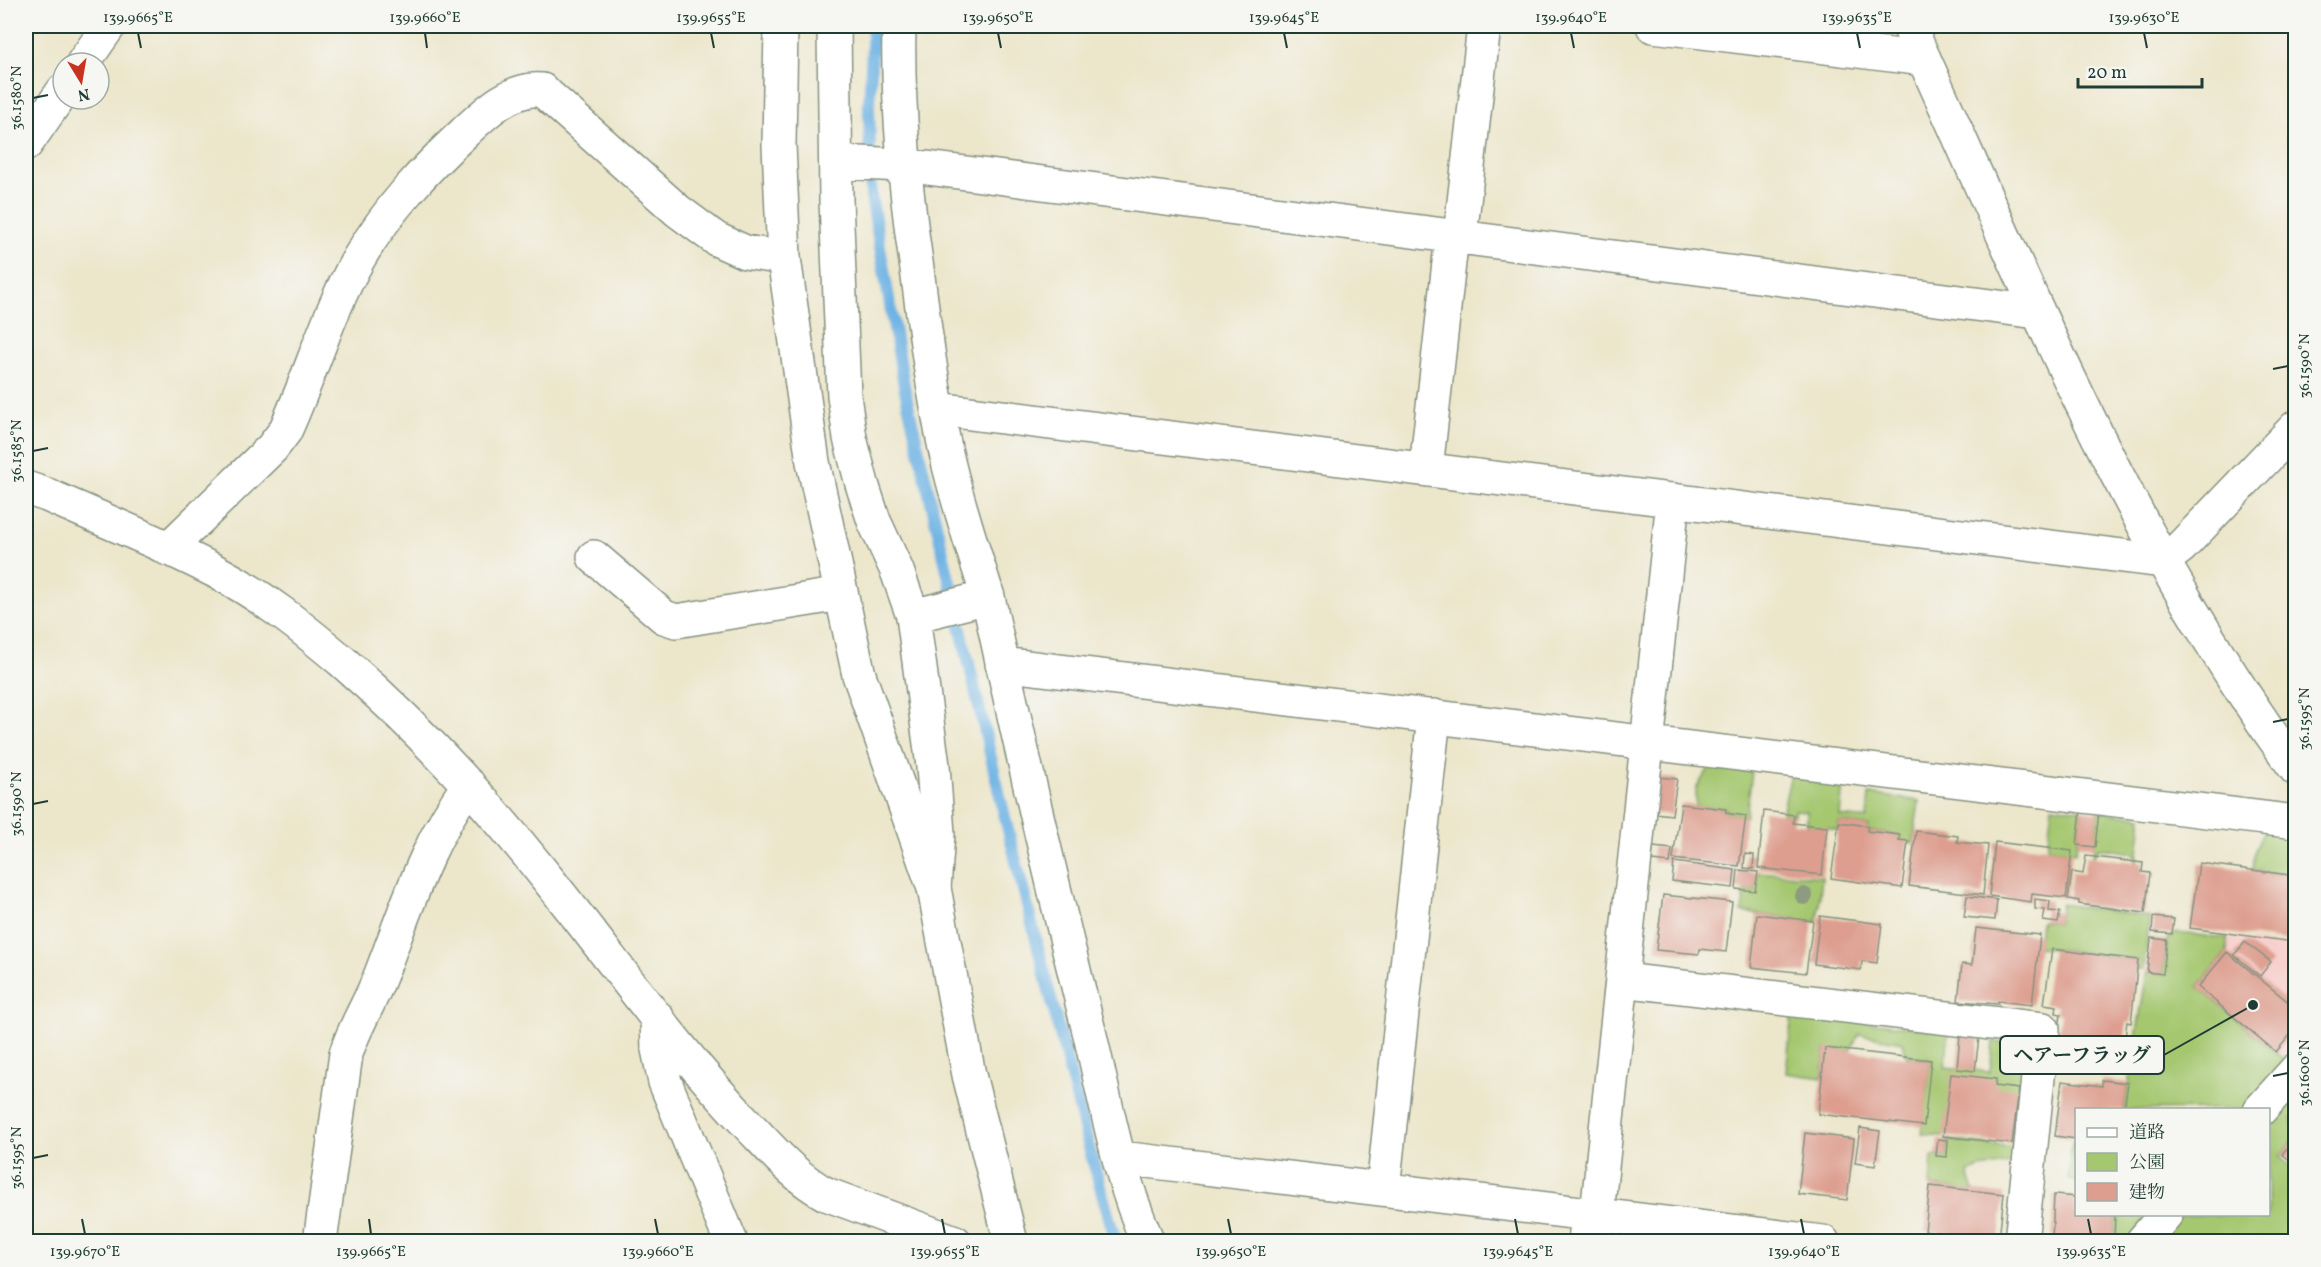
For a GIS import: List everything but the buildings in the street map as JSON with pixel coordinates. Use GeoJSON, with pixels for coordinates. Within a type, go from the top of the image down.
{"type":"FeatureCollection","features":[{"type":"Feature","properties":{"kind":"street"},"geometry":{"type":"LineString","coordinates":[[91,51],[109,26]]}},
{"type":"Feature","properties":{"kind":"street"},"geometry":{"type":"LineString","coordinates":[[781,26],[779,145],[784,258],[811,445],[859,675],[934,888],[969,1075],[1011,1242]]}},
{"type":"Feature","properties":{"kind":"street"},"geometry":{"type":"LineString","coordinates":[[834,26],[840,333],[844,396],[850,438],[874,521],[897,571],[913,616],[933,766],[939,834],[934,888]]}},
{"type":"Feature","properties":{"kind":"street"},"geometry":{"type":"LineString","coordinates":[[899,26],[900,126],[904,165],[927,342],[946,454],[988,597],[1002,664],[1121,1158],[1138,1219],[1148,1242]]}},
{"type":"Feature","properties":{"kind":"street"},"geometry":{"type":"LineString","coordinates":[[1426,469],[1484,26]]}},
{"type":"Feature","properties":{"kind":"street"},"geometry":{"type":"LineString","coordinates":[[1653,26],[1924,59]]}},
{"type":"Feature","properties":{"kind":"street"},"geometry":{"type":"LineString","coordinates":[[1909,26],[2037,312],[2163,561],[2247,702],[2295,768]]}},
{"type":"Feature","properties":{"kind":"street"},"geometry":{"type":"LineString","coordinates":[[168,549],[272,448],[285,431],[338,302],[358,260],[403,194],[488,110],[527,88],[542,90],[678,211],[716,239],[745,252],[784,258]]}},
{"type":"Feature","properties":{"kind":"street"},"geometry":{"type":"LineString","coordinates":[[26,144],[51,108]]}},
{"type":"Feature","properties":{"kind":"street"},"geometry":{"type":"LineString","coordinates":[[836,162],[904,165],[2037,312]]}},
{"type":"Feature","properties":{"kind":"street"},"geometry":{"type":"LineString","coordinates":[[938,409],[2163,561],[2181,547],[2295,427]]}},
{"type":"Feature","properties":{"kind":"street"},"geometry":{"type":"LineString","coordinates":[[811,445],[850,438]]}},
{"type":"Feature","properties":{"kind":"street"},"geometry":{"type":"LineString","coordinates":[[26,488],[218,572],[275,608],[391,704],[469,785],[711,1086],[808,1184],[826,1194],[955,1242]]}},
{"type":"Feature","properties":{"kind":"street"},"geometry":{"type":"LineString","coordinates":[[1590,1223],[1622,980],[1673,500]]}},
{"type":"Feature","properties":{"kind":"street"},"geometry":{"type":"LineString","coordinates":[[594,557],[664,617],[676,621],[841,594]]}},
{"type":"Feature","properties":{"kind":"street"},"geometry":{"type":"LineString","coordinates":[[913,616],[988,597]]}},
{"type":"Feature","properties":{"kind":"street"},"geometry":{"type":"LineString","coordinates":[[1002,664],[2295,822]]}},
{"type":"Feature","properties":{"kind":"street"},"geometry":{"type":"LineString","coordinates":[[1383,1189],[1434,716]]}},
{"type":"Feature","properties":{"kind":"street"},"geometry":{"type":"LineString","coordinates":[[320,1242],[346,1054],[353,1030],[378,983],[424,866],[451,809],[469,785]]}},
{"type":"Feature","properties":{"kind":"street"},"geometry":{"type":"LineString","coordinates":[[1622,980],[2043,1029],[2021,1242]]}},
{"type":"Feature","properties":{"kind":"street"},"geometry":{"type":"LineString","coordinates":[[657,1017],[658,1049],[665,1082],[731,1242]]}},
{"type":"Feature","properties":{"kind":"street"},"geometry":{"type":"LineString","coordinates":[[2262,1108],[2295,1070]]}},
{"type":"Feature","properties":{"kind":"street"},"geometry":{"type":"LineString","coordinates":[[1121,1158],[1383,1189],[1590,1223],[1823,1242]]}},
{"type":"Feature","properties":{"kind":"street"},"geometry":{"type":"LineString","coordinates":[[2142,1242],[2165,1216]]}},
{"type":"Feature","properties":{"kind":"shaded area"},"geometry":{"type":"Polygon","coordinates":[[[2176,933],[2295,945],[2295,1068],[2163,974],[2147,972],[2151,938],[2167,940],[2176,933]]]}},
{"type":"Feature","properties":{"kind":"green space"},"geometry":{"type":"Polygon","coordinates":[[[1710,767],[1752,772],[1746,816],[1726,813],[1726,809],[1696,806],[1696,788],[1710,767]]]}},
{"type":"Feature","properties":{"kind":"green space"},"geometry":{"type":"Polygon","coordinates":[[[1791,774],[1843,782],[1840,816],[1867,819],[1869,794],[1919,801],[1913,843],[1899,840],[1899,835],[1867,831],[1868,826],[1839,822],[1838,830],[1807,825],[1807,811],[1794,810],[1794,815],[1782,814],[1791,774]]]}},
{"type":"Feature","properties":{"kind":"green space"},"geometry":{"type":"Polygon","coordinates":[[[2052,806],[2081,810],[2076,852],[2047,848],[2052,806]]]}},
{"type":"Feature","properties":{"kind":"green space"},"geometry":{"type":"Polygon","coordinates":[[[2099,812],[2142,817],[2137,863],[2134,853],[2099,848],[2093,857],[2099,812]]]}},
{"type":"Feature","properties":{"kind":"green space"},"geometry":{"type":"Polygon","coordinates":[[[2264,831],[2295,838],[2295,876],[2253,870],[2255,850],[2264,831]]]}},
{"type":"Feature","properties":{"kind":"green space"},"geometry":{"type":"Polygon","coordinates":[[[1758,872],[1822,877],[1817,922],[1742,912],[1745,890],[1755,891],[1758,872]]]}},
{"type":"Feature","properties":{"kind":"green space"},"geometry":{"type":"Polygon","coordinates":[[[2061,904],[2149,917],[2144,969],[2137,969],[2138,960],[2038,947],[2041,921],[2058,923],[2061,904]]]}},
{"type":"Feature","properties":{"kind":"green space"},"geometry":{"type":"Polygon","coordinates":[[[2176,933],[2227,938],[2227,952],[2198,987],[2290,1064],[2249,1108],[2124,1108],[2147,972],[2163,974],[2167,940],[2176,933]]]}},
{"type":"Feature","properties":{"kind":"green space"},"geometry":{"type":"Polygon","coordinates":[[[1792,1014],[1949,1031],[1945,1067],[1990,1072],[1993,1042],[2005,1043],[2014,1046],[2023,1055],[2024,1069],[2021,1089],[1943,1136],[1922,1134],[1931,1060],[1907,1057],[1903,1042],[1859,1034],[1850,1051],[1825,1049],[1822,1078],[1786,1073],[1792,1014]]]}},
{"type":"Feature","properties":{"kind":"green space"},"geometry":{"type":"Polygon","coordinates":[[[2295,1093],[2295,1115],[2292,1120],[2295,1138],[2280,1157],[2295,1171],[2295,1241],[2158,1242],[2180,1216],[2270,1216],[2270,1114],[2295,1093]]]}},
{"type":"Feature","properties":{"kind":"green space"},"geometry":{"type":"Polygon","coordinates":[[[1948,1140],[2013,1148],[2016,1157],[2012,1163],[1981,1168],[1968,1173],[1974,1191],[1930,1186],[1932,1156],[1947,1157],[1948,1140]]]}},
{"type":"Feature","properties":{"kind":"green space"},"geometry":{"type":"Polygon","coordinates":[[[2072,1143],[2075,1144],[2075,1182],[2068,1179],[2072,1143]]]}},
{"type":"Feature","properties":{"kind":"green space"},"geometry":{"type":"Polygon","coordinates":[[[2115,1216],[2150,1216],[2128,1241],[2114,1242],[2115,1216]]]}},
{"type":"Feature","properties":{"kind":"waterway"},"geometry":{"type":"LineString","coordinates":[[873,26],[869,108],[871,196],[905,391],[1008,830],[1090,1151],[1116,1242]]}},
{"type":"Feature","properties":{"kind":"place","name":"ヘアーフラッグ"},"geometry":{"type":"Point","coordinates":[2253,1005]}}]}
